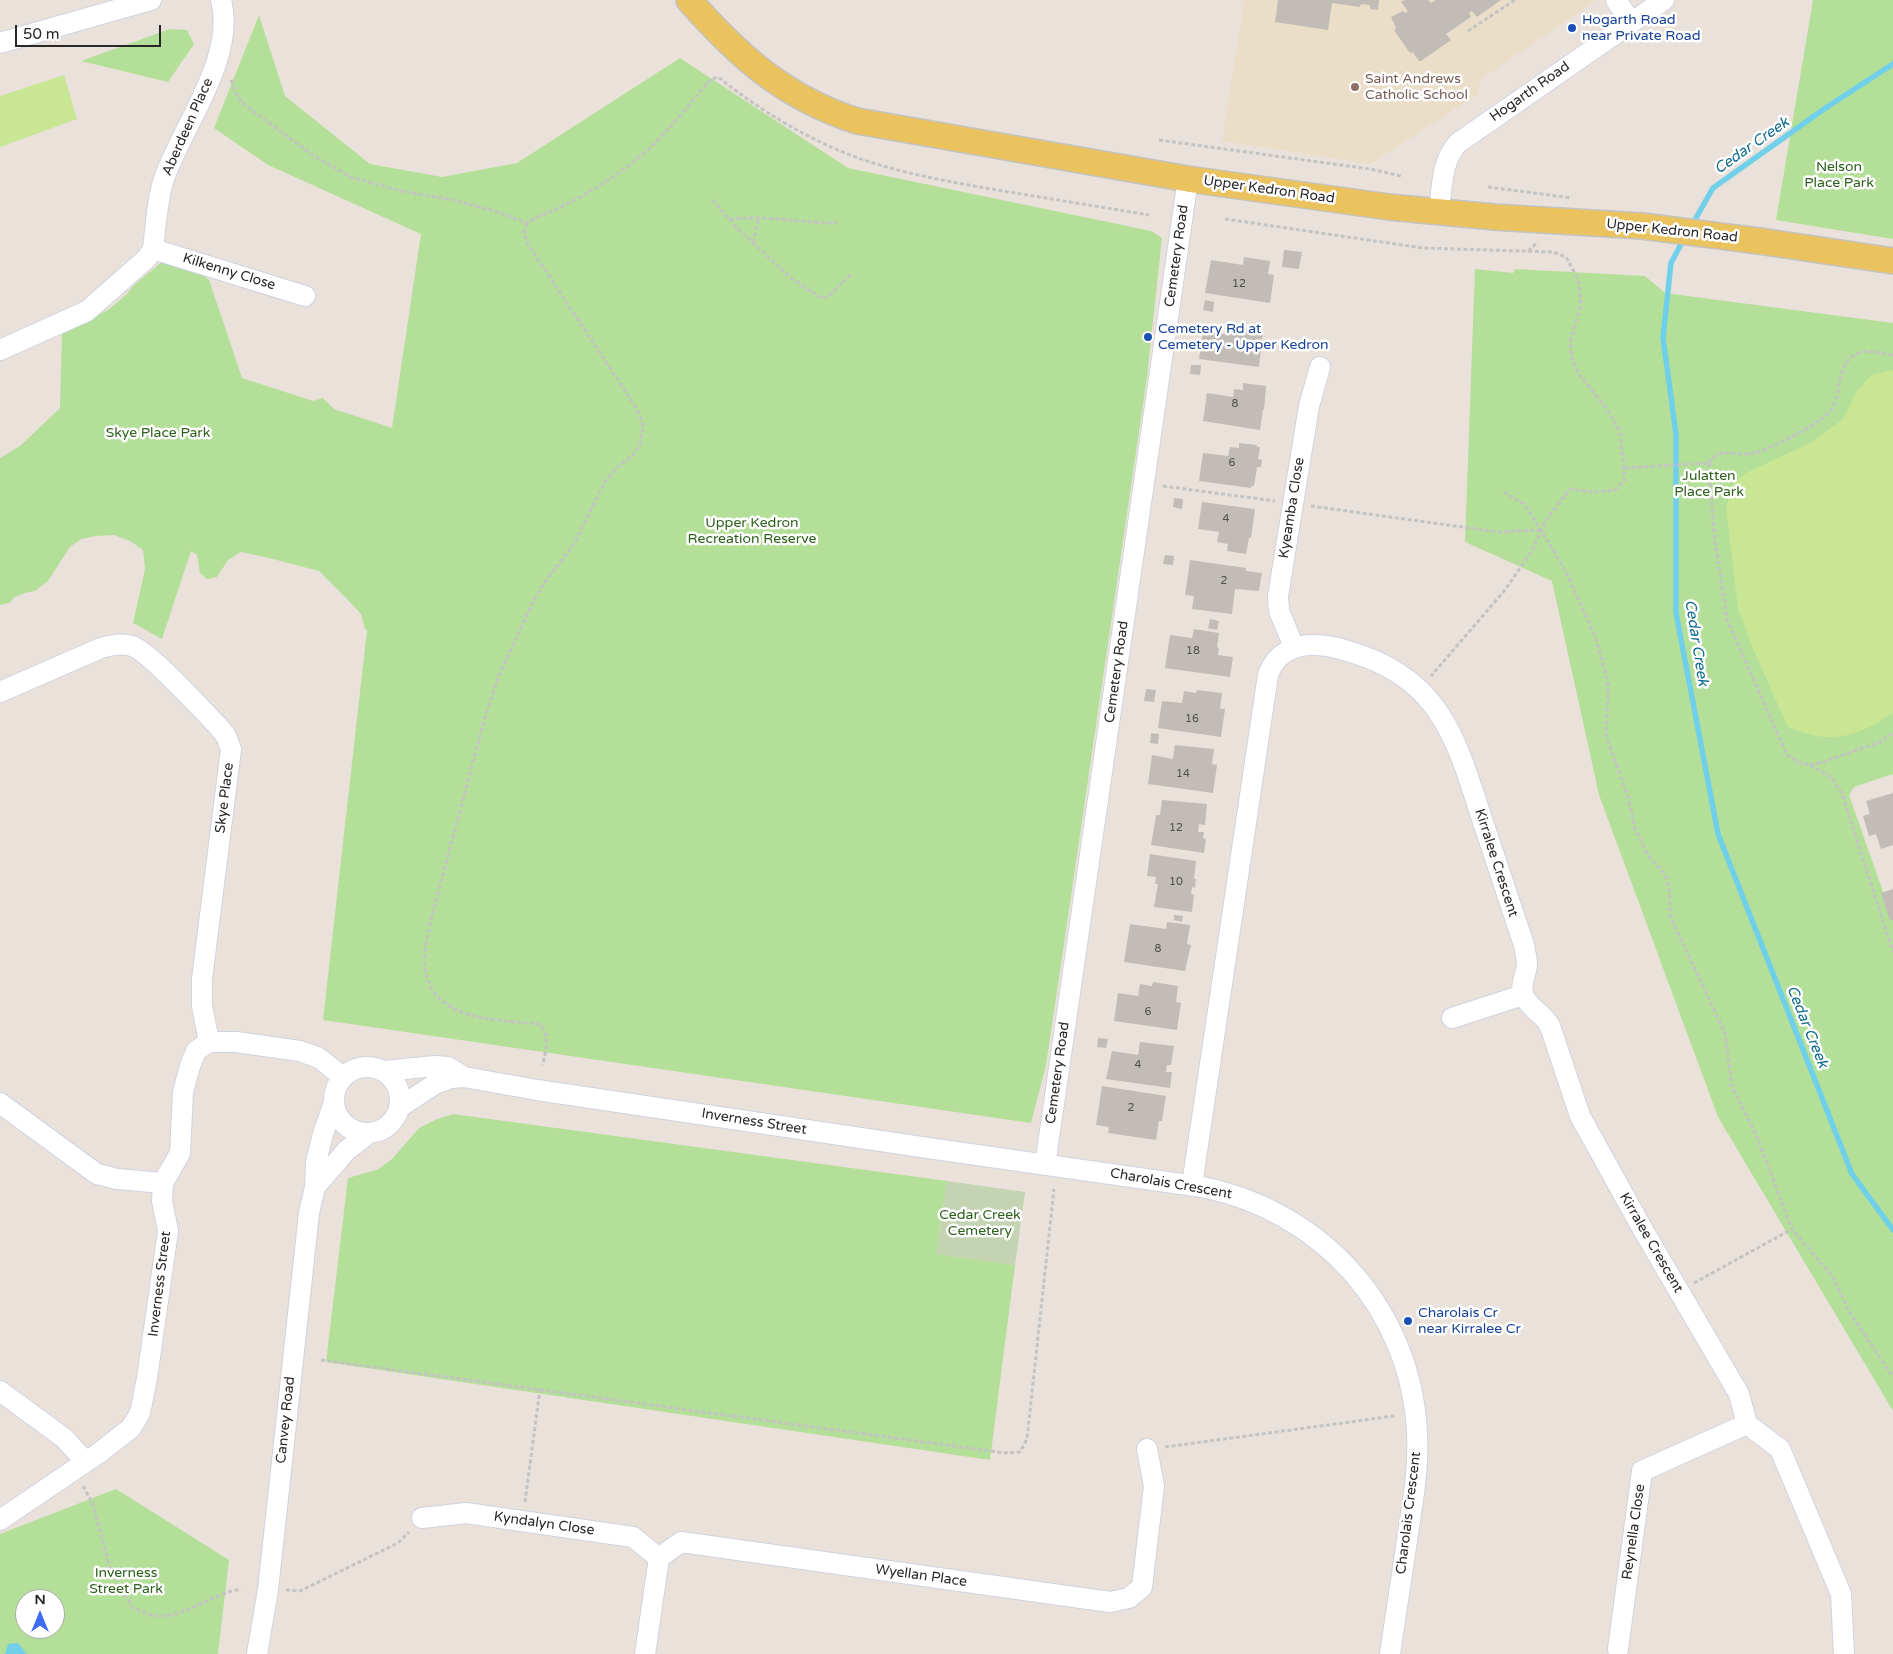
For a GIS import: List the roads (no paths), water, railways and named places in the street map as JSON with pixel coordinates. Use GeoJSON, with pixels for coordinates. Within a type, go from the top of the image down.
{"type":"FeatureCollection","features":[{"type":"Feature","properties":{"kind":"main road","name":"Upper Kedron Road"},"geometry":{"type":"LineString","coordinates":[[689,0],[714,29],[761,72],[831,112],[857,121],[1188,179],[1494,218],[1642,226],[1893,261]]}},
{"type":"Feature","properties":{"kind":"street"},"geometry":{"type":"LineString","coordinates":[[0,43],[151,0]]}},
{"type":"Feature","properties":{"kind":"street","name":"Aberdeen Place"},"geometry":{"type":"LineString","coordinates":[[153,249],[164,179],[221,50],[224,35],[221,0]]}},
{"type":"Feature","properties":{"kind":"street"},"geometry":{"type":"LineString","coordinates":[[1616,0],[1631,22]]}},
{"type":"Feature","properties":{"kind":"street","name":"Hogarth Road"},"geometry":{"type":"LineString","coordinates":[[1439,212],[1447,160],[1451,150],[1458,143],[1664,0]]}},
{"type":"Feature","properties":{"kind":"street","name":"Cemetery Road"},"geometry":{"type":"LineString","coordinates":[[1045,1165],[1188,179]]}},
{"type":"Feature","properties":{"kind":"street"},"geometry":{"type":"LineString","coordinates":[[0,350],[87,311],[147,258],[153,249]]}},
{"type":"Feature","properties":{"kind":"street","name":"Kilkenny Close"},"geometry":{"type":"LineString","coordinates":[[153,249],[305,296]]}},
{"type":"Feature","properties":{"kind":"street","name":"Kyeamba Close"},"geometry":{"type":"LineString","coordinates":[[1294,647],[1278,607],[1292,503],[1309,406],[1320,367]]}},
{"type":"Feature","properties":{"kind":"street","name":"Skye Place"},"geometry":{"type":"LineString","coordinates":[[0,692],[101,648],[117,644],[133,646],[148,656],[226,736],[231,749],[202,980],[202,1006],[209,1042]]}},
{"type":"Feature","properties":{"kind":"street","name":"Kirralee Crescent"},"geometry":{"type":"LineString","coordinates":[[1294,647],[1319,645],[1356,653],[1377,661],[1397,672],[1420,690],[1436,708],[1446,724],[1465,768],[1524,945],[1527,962],[1522,988],[1523,995],[1550,1026],[1580,1116],[1739,1394],[1747,1424]]}},
{"type":"Feature","properties":{"kind":"street"},"geometry":{"type":"LineString","coordinates":[[1192,1185],[1267,680],[1274,662],[1294,647]]}},
{"type":"Feature","properties":{"kind":"street"},"geometry":{"type":"LineString","coordinates":[[1452,1018],[1523,995]]}},
{"type":"Feature","properties":{"kind":"street"},"geometry":{"type":"LineString","coordinates":[[209,1042],[236,1042],[304,1052],[319,1058],[343,1077]]}},
{"type":"Feature","properties":{"kind":"street","name":"Inverness Street"},"geometry":{"type":"LineString","coordinates":[[0,1520],[80,1466],[131,1428],[140,1412],[147,1378],[168,1231],[162,1201],[163,1184],[180,1152],[183,1092],[190,1066],[196,1051],[209,1042]]}},
{"type":"Feature","properties":{"kind":"street","name":"Inverness Street"},"geometry":{"type":"LineString","coordinates":[[384,1071],[435,1066],[448,1067],[464,1077]]}},
{"type":"Feature","properties":{"kind":"street"},"geometry":{"type":"LineString","coordinates":[[360,1067],[372,1067],[384,1071],[393,1078],[399,1090],[400,1107],[388,1127],[369,1133],[355,1131],[345,1126],[338,1116],[334,1105],[334,1094],[338,1083],[343,1077],[360,1067]]}},
{"type":"Feature","properties":{"kind":"street","name":"Inverness Street"},"geometry":{"type":"LineString","coordinates":[[400,1107],[435,1084],[451,1078],[464,1077],[1045,1165]]}},
{"type":"Feature","properties":{"kind":"street"},"geometry":{"type":"LineString","coordinates":[[0,1103],[97,1174],[118,1179],[163,1184]]}},
{"type":"Feature","properties":{"kind":"street"},"geometry":{"type":"LineString","coordinates":[[315,1187],[316,1162],[323,1134],[334,1105]]}},
{"type":"Feature","properties":{"kind":"street"},"geometry":{"type":"LineString","coordinates":[[315,1187],[324,1174],[347,1150],[369,1133]]}},
{"type":"Feature","properties":{"kind":"street","name":"Charolais Crescent"},"geometry":{"type":"LineString","coordinates":[[1045,1165],[1192,1185],[1224,1192],[1255,1202],[1290,1220],[1315,1237],[1357,1277],[1383,1316],[1406,1368],[1413,1398],[1418,1451],[1411,1513],[1390,1654]]}},
{"type":"Feature","properties":{"kind":"street","name":"Canvey Road"},"geometry":{"type":"LineString","coordinates":[[257,1654],[268,1590],[309,1213],[315,1187]]}},
{"type":"Feature","properties":{"kind":"street"},"geometry":{"type":"LineString","coordinates":[[0,1391],[64,1438],[80,1466]]}},
{"type":"Feature","properties":{"kind":"street"},"geometry":{"type":"LineString","coordinates":[[1747,1424],[1780,1449],[1841,1594],[1844,1654]]}},
{"type":"Feature","properties":{"kind":"street","name":"Reynella Close"},"geometry":{"type":"LineString","coordinates":[[1618,1649],[1642,1471],[1747,1424]]}},
{"type":"Feature","properties":{"kind":"street","name":"Wyellan Place"},"geometry":{"type":"LineString","coordinates":[[659,1558],[681,1542],[1110,1602],[1128,1598],[1142,1587],[1154,1486],[1147,1449]]}},
{"type":"Feature","properties":{"kind":"street","name":"Kyndalyn Close"},"geometry":{"type":"LineString","coordinates":[[422,1518],[466,1513],[633,1537],[659,1558]]}},
{"type":"Feature","properties":{"kind":"street"},"geometry":{"type":"LineString","coordinates":[[645,1654],[659,1558]]}},
{"type":"Feature","properties":{"kind":"water"},"geometry":{"type":"Polygon","coordinates":[[[18,1643],[27,1654],[5,1654],[8,1644],[18,1643]]]}},
{"type":"Feature","properties":{"kind":"waterway","name":"Cedar Creek"},"geometry":{"type":"LineString","coordinates":[[1692,225],[1713,188],[1827,107],[1893,64]]}},
{"type":"Feature","properties":{"kind":"waterway","name":"Cedar Creek"},"geometry":{"type":"LineString","coordinates":[[1685,237],[1671,263],[1663,338],[1676,434],[1676,613],[1718,834],[1852,1174],[1893,1230]]}},
{"type":"Feature","properties":{"kind":"place","name":"Hogarth Road near Private Road"},"geometry":{"type":"Point","coordinates":[1572,28]}},
{"type":"Feature","properties":{"kind":"place","name":"Saint Andrews Catholic School"},"geometry":{"type":"Point","coordinates":[1355,87]}},
{"type":"Feature","properties":{"kind":"place","name":"Cemetery Rd at Cemetery - Upper Kedron"},"geometry":{"type":"Point","coordinates":[1148,337]}},
{"type":"Feature","properties":{"kind":"place","name":"Charolais Cr near Kirralee Cr"},"geometry":{"type":"Point","coordinates":[1408,1321]}},
{"type":"Feature","properties":{"kind":"park label","name":"Nelson Place Park"},"geometry":{"type":"Point","coordinates":[1839,176]}},
{"type":"Feature","properties":{"kind":"park label","name":"Skye Place Park"},"geometry":{"type":"Point","coordinates":[158,433]}},
{"type":"Feature","properties":{"kind":"park label","name":"Julatten Place Park"},"geometry":{"type":"Point","coordinates":[1709,484]}},
{"type":"Feature","properties":{"kind":"park label","name":"Upper Kedron Recreation Reserve"},"geometry":{"type":"Point","coordinates":[752,532]}},
{"type":"Feature","properties":{"kind":"park label","name":"Cedar Creek Cemetery"},"geometry":{"type":"Point","coordinates":[980,1224]}},
{"type":"Feature","properties":{"kind":"park label","name":"Inverness Street Park"},"geometry":{"type":"Point","coordinates":[126,1582]}}]}
